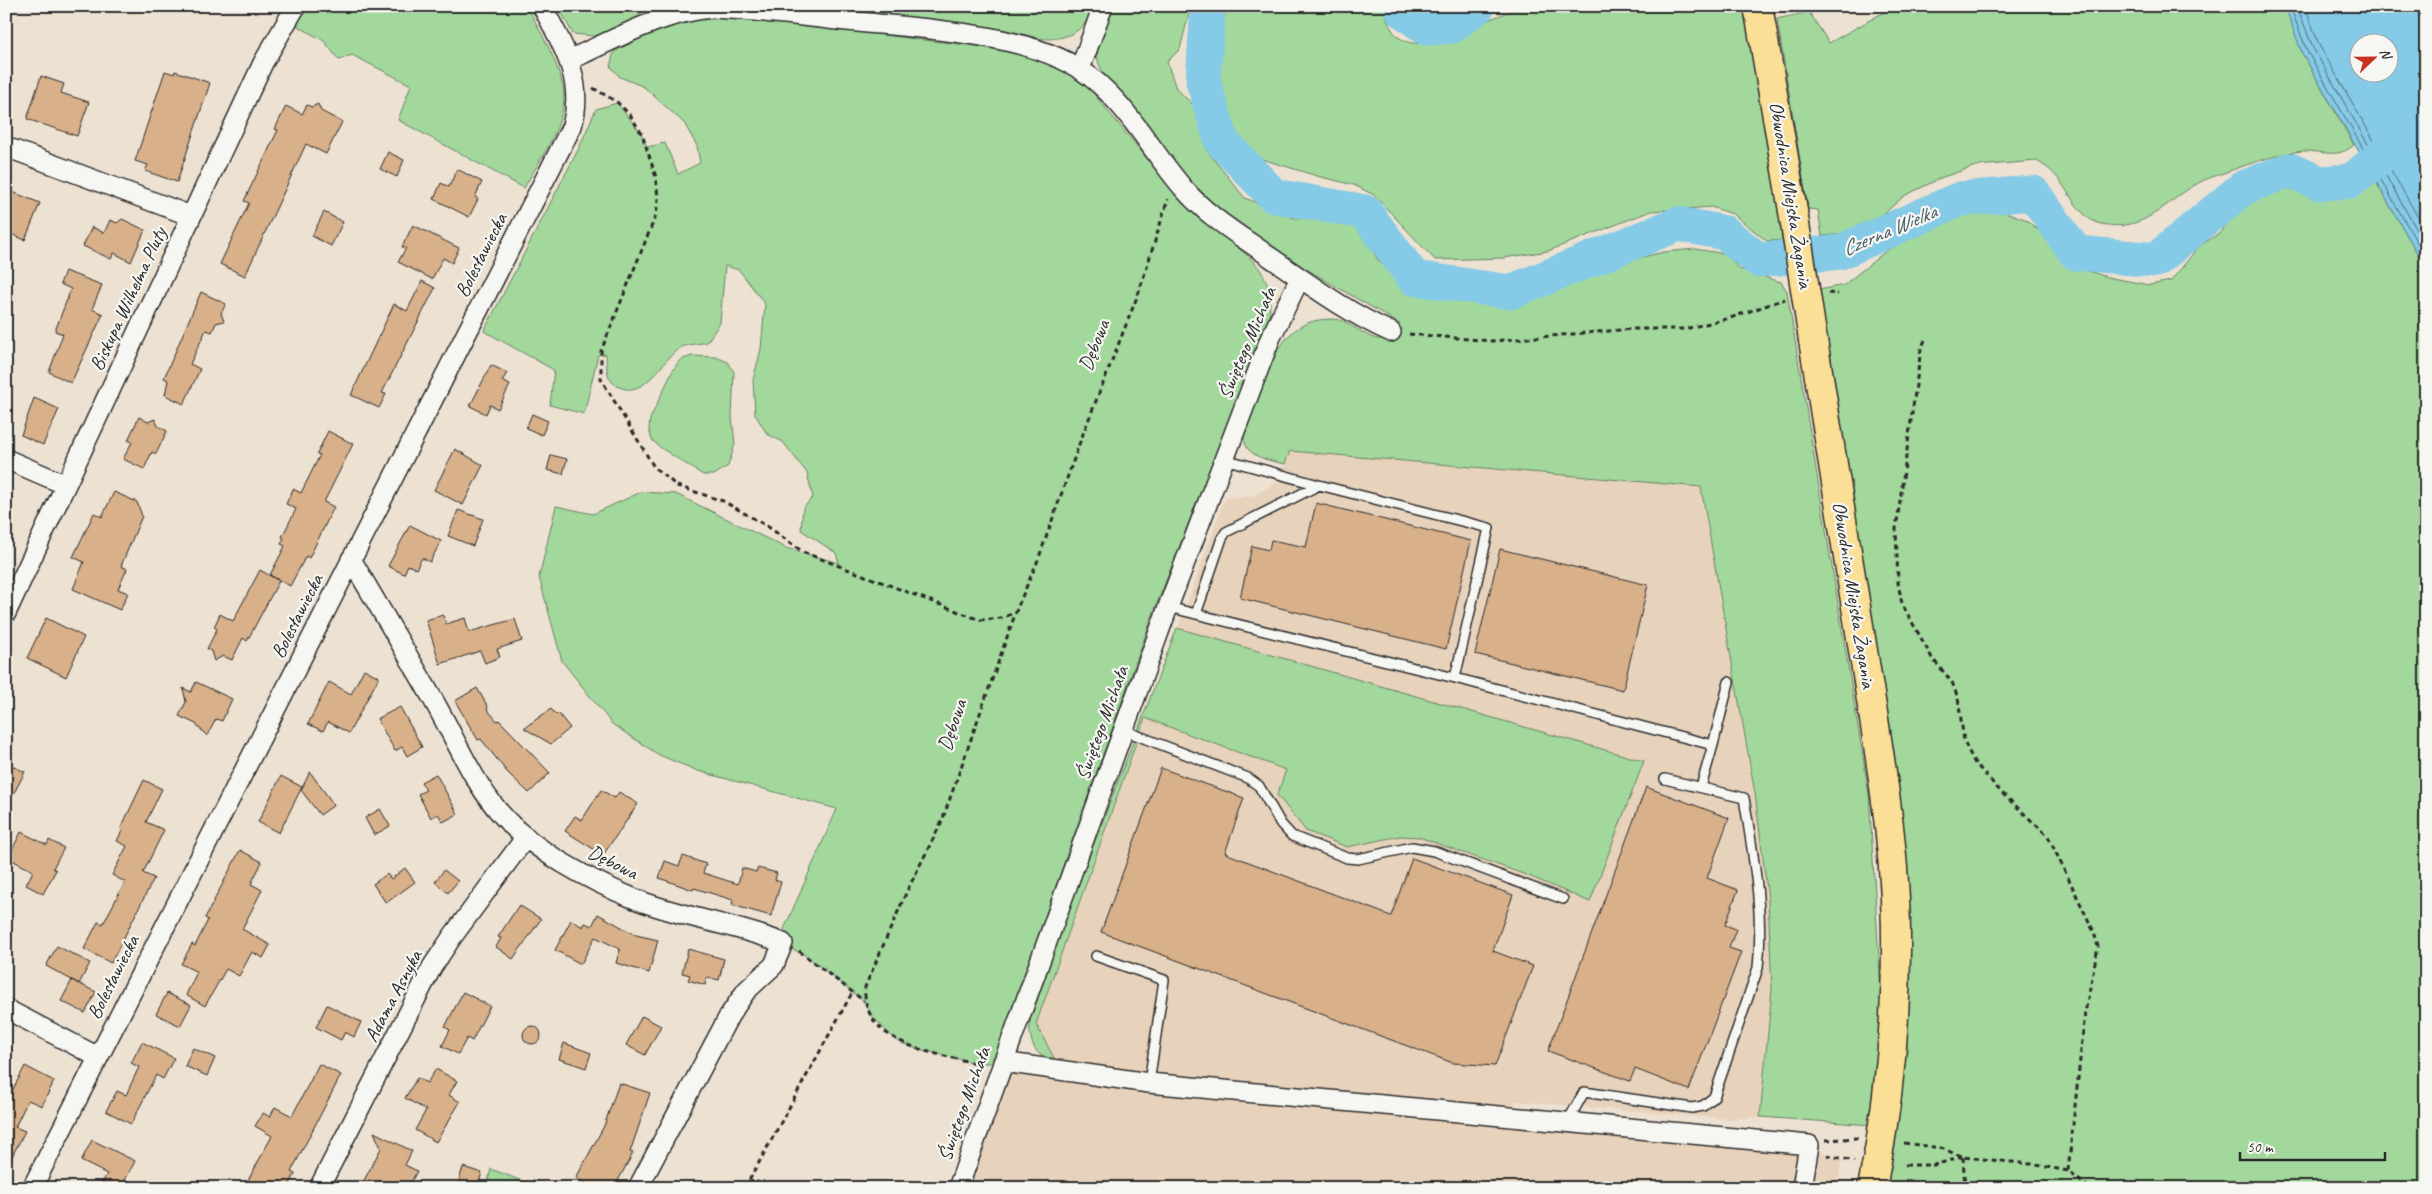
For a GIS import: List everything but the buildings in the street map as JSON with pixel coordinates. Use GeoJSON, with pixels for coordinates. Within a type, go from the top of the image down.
{"type":"FeatureCollection","features":[{"type":"Feature","properties":{"kind":"main road","name":"Obwodnica Miejska Żagania"},"geometry":{"type":"LineString","coordinates":[[1758,6],[1814,340],[1886,807],[1895,908],[1896,1011],[1890,1086],[1872,1188]]}},
{"type":"Feature","properties":{"kind":"street","name":"Biskupa Wilhelma Pluty"},"geometry":{"type":"LineString","coordinates":[[6,613],[263,63],[296,6]]}},
{"type":"Feature","properties":{"kind":"street","name":"Bolesławiecka"},"geometry":{"type":"LineString","coordinates":[[32,1188],[572,126],[576,112],[577,85],[569,60],[542,6]]}},
{"type":"Feature","properties":{"kind":"street"},"geometry":{"type":"LineString","coordinates":[[1080,69],[1103,6]]}},
{"type":"Feature","properties":{"kind":"street"},"geometry":{"type":"LineString","coordinates":[[569,60],[659,20],[694,10],[713,8],[895,26],[981,37],[1030,47],[1064,60],[1080,69],[1114,99],[1174,177]]}},
{"type":"Feature","properties":{"kind":"street"},"geometry":{"type":"LineString","coordinates":[[6,148],[191,216]]}},
{"type":"Feature","properties":{"kind":"street","name":"Świętego Michała"},"geometry":{"type":"LineString","coordinates":[[1174,177],[1223,224],[1300,278],[1375,325],[1391,332]]}},
{"type":"Feature","properties":{"kind":"street","name":"Świętego Michała"},"geometry":{"type":"LineString","coordinates":[[958,1188],[1168,607],[1270,339],[1300,278]]}},
{"type":"Feature","properties":{"kind":"street"},"geometry":{"type":"LineString","coordinates":[[6,458],[66,485]]}},
{"type":"Feature","properties":{"kind":"street","name":"Dębowa"},"geometry":{"type":"LineString","coordinates":[[351,559],[479,783],[501,814],[526,837],[568,864],[634,898],[683,914],[762,934],[783,943]]}},
{"type":"Feature","properties":{"kind":"street","name":"Adama Asnyka"},"geometry":{"type":"LineString","coordinates":[[319,1188],[432,968],[452,937],[526,837]]}},
{"type":"Feature","properties":{"kind":"street"},"geometry":{"type":"LineString","coordinates":[[638,1188],[729,1016],[746,991],[774,965],[783,943]]}},
{"type":"Feature","properties":{"kind":"street"},"geometry":{"type":"LineString","coordinates":[[6,1009],[98,1057]]}},
{"type":"Feature","properties":{"kind":"street"},"geometry":{"type":"LineString","coordinates":[[1003,1062],[1150,1082],[1809,1145],[1802,1188]]}},
{"type":"Feature","properties":{"kind":"lane"},"geometry":{"type":"LineString","coordinates":[[1224,459],[1489,528],[1455,678]]}},
{"type":"Feature","properties":{"kind":"lane"},"geometry":{"type":"LineString","coordinates":[[1196,614],[1222,538],[1226,532],[1319,485]]}},
{"type":"Feature","properties":{"kind":"lane"},"geometry":{"type":"LineString","coordinates":[[1168,607],[1455,678],[1713,745]]}},
{"type":"Feature","properties":{"kind":"lane"},"geometry":{"type":"LineString","coordinates":[[1701,787],[1729,682]]}},
{"type":"Feature","properties":{"kind":"lane"},"geometry":{"type":"LineString","coordinates":[[1123,730],[1248,778],[1259,786],[1281,824],[1292,836],[1347,858],[1358,859],[1412,847],[1434,851],[1563,899]]}},
{"type":"Feature","properties":{"kind":"lane"},"geometry":{"type":"LineString","coordinates":[[1568,1121],[1584,1092],[1692,1108],[1703,1106],[1714,1097],[1758,968],[1760,948],[1757,884],[1744,798],[1665,779]]}},
{"type":"Feature","properties":{"kind":"lane"},"geometry":{"type":"LineString","coordinates":[[1096,956],[1164,980],[1150,1082]]}},
{"type":"Feature","properties":{"kind":"path"},"geometry":{"type":"LineString","coordinates":[[577,85],[590,86],[604,93],[630,115],[642,134],[656,177],[656,215],[601,351],[600,366],[601,379],[654,467],[677,486],[723,502],[767,526],[804,552],[980,620],[1001,618],[1016,613]]}},
{"type":"Feature","properties":{"kind":"path","name":"Dębowa"},"geometry":{"type":"LineString","coordinates":[[864,1002],[870,973],[942,821],[1016,613],[1038,560],[1081,439],[1139,292],[1174,177]]}},
{"type":"Feature","properties":{"kind":"path"},"geometry":{"type":"LineString","coordinates":[[1824,293],[1838,294]]}},
{"type":"Feature","properties":{"kind":"path"},"geometry":{"type":"LineString","coordinates":[[1391,332],[1492,340],[1624,329],[1685,329],[1730,318],[1794,296]]}},
{"type":"Feature","properties":{"kind":"path"},"geometry":{"type":"LineString","coordinates":[[1925,340],[1921,348],[1896,529],[1898,582],[1902,604],[1919,636],[1932,658],[1952,682],[1958,698],[1964,741],[1974,762],[2002,793],[2048,836],[2094,932],[2098,947],[2085,1013],[2068,1170]]}},
{"type":"Feature","properties":{"kind":"path"},"geometry":{"type":"LineString","coordinates":[[783,943],[803,953],[864,1002],[882,1029],[894,1039],[909,1047],[975,1063],[1003,1062]]}},
{"type":"Feature","properties":{"kind":"path"},"geometry":{"type":"LineString","coordinates":[[745,1188],[852,993]]}},
{"type":"Feature","properties":{"kind":"path"},"geometry":{"type":"LineString","coordinates":[[1809,1145],[1844,1138],[1860,1138]]}},
{"type":"Feature","properties":{"kind":"path"},"geometry":{"type":"LineString","coordinates":[[1904,1143],[1940,1148],[1963,1157],[2068,1170],[2089,1188]]}},
{"type":"Feature","properties":{"kind":"path"},"geometry":{"type":"LineString","coordinates":[[1809,1145],[1834,1158],[1858,1162]]}},
{"type":"Feature","properties":{"kind":"path"},"geometry":{"type":"LineString","coordinates":[[1905,1165],[1934,1165],[1963,1157]]}},
{"type":"Feature","properties":{"kind":"path"},"geometry":{"type":"LineString","coordinates":[[1963,1157],[1965,1188]]}},
{"type":"Feature","properties":{"kind":"shaded area"},"geometry":{"type":"Polygon","coordinates":[[[107,6],[151,6],[128,14],[107,6]]]}},
{"type":"Feature","properties":{"kind":"shaded area"},"geometry":{"type":"Polygon","coordinates":[[[1289,451],[1701,487],[1755,793],[1768,899],[1772,989],[1760,1117],[1729,1119],[1514,1101],[1518,1116],[1809,1145],[1828,1155],[1842,1159],[1837,1188],[958,1188],[1003,1062],[1069,1071],[1054,1058],[1036,1024],[1225,498],[1253,496],[1281,480],[1289,451]]]}},
{"type":"Feature","properties":{"kind":"green space"},"geometry":{"type":"Polygon","coordinates":[[[305,6],[527,6],[555,62],[563,85],[564,96],[560,120],[555,132],[524,188],[398,120],[411,85],[352,55],[339,60],[324,41],[296,25],[305,6]]]}},
{"type":"Feature","properties":{"kind":"green space"},"geometry":{"type":"Polygon","coordinates":[[[558,6],[669,6],[594,36],[573,34],[558,6]]]}},
{"type":"Feature","properties":{"kind":"green space"},"geometry":{"type":"Polygon","coordinates":[[[788,6],[1095,6],[1087,21],[1074,33],[1054,39],[1046,39],[1000,29],[947,21],[788,6]]]}},
{"type":"Feature","properties":{"kind":"green space"},"geometry":{"type":"Polygon","coordinates":[[[1111,6],[1191,6],[1180,49],[1167,62],[1176,88],[1194,106],[1207,151],[1245,198],[1294,218],[1345,218],[1362,232],[1378,260],[1410,288],[1445,299],[1491,304],[1538,295],[1611,264],[1664,252],[1695,249],[1726,254],[1739,269],[1781,282],[1787,291],[1869,794],[1882,1009],[1871,1125],[1760,1117],[1772,989],[1768,899],[1755,793],[1701,487],[1290,451],[1285,464],[1253,454],[1245,444],[1244,437],[1247,424],[1278,350],[1291,334],[1308,323],[1332,319],[1342,321],[1376,339],[1382,339],[1393,332],[1400,324],[1279,252],[1234,220],[1192,182],[1115,90],[1101,68],[1097,54],[1098,47],[1111,6]]]}},
{"type":"Feature","properties":{"kind":"green space"},"geometry":{"type":"Polygon","coordinates":[[[1228,6],[1386,6],[1388,22],[1399,37],[1409,42],[1421,43],[1446,38],[1522,6],[1747,6],[1785,240],[1767,241],[1733,214],[1711,207],[1651,211],[1548,251],[1504,258],[1435,260],[1374,195],[1354,185],[1255,157],[1244,149],[1232,129],[1221,98],[1214,53],[1218,31],[1228,6]]]}},
{"type":"Feature","properties":{"kind":"green space"},"geometry":{"type":"Polygon","coordinates":[[[1895,6],[2285,6],[2302,53],[2354,145],[2343,152],[2337,153],[2308,151],[2286,154],[2212,177],[2198,183],[2147,218],[2118,226],[2101,224],[2086,216],[2055,175],[2037,161],[1976,166],[1943,177],[1904,196],[1879,218],[1842,234],[1822,236],[1818,210],[1808,209],[1777,19],[1809,12],[1829,43],[1895,6]]]}},
{"type":"Feature","properties":{"kind":"green space"},"geometry":{"type":"Polygon","coordinates":[[[698,17],[780,22],[994,48],[1033,57],[1067,70],[1074,74],[1097,97],[1195,214],[1248,256],[1259,268],[1266,281],[1270,297],[1269,317],[1153,614],[993,1063],[975,1063],[911,1047],[894,1039],[872,1016],[865,1002],[805,955],[778,943],[837,809],[698,771],[659,755],[612,724],[562,661],[539,577],[556,506],[593,514],[641,492],[676,494],[786,548],[839,563],[836,553],[801,530],[803,508],[813,497],[807,473],[783,442],[767,434],[755,414],[753,380],[761,349],[765,304],[739,270],[725,266],[720,323],[707,342],[680,348],[673,353],[653,376],[637,388],[629,389],[614,384],[609,377],[606,354],[598,355],[584,414],[550,405],[554,370],[484,331],[579,148],[596,109],[617,103],[641,133],[647,147],[665,143],[678,174],[700,163],[697,146],[684,123],[644,87],[620,77],[610,66],[614,52],[655,32],[698,17]]]}},
{"type":"Feature","properties":{"kind":"green space"},"geometry":{"type":"Polygon","coordinates":[[[2373,177],[2426,268],[2426,1188],[1883,1188],[1908,980],[1819,290],[1844,285],[1886,251],[1939,221],[1979,209],[2005,212],[2025,219],[2060,248],[2076,267],[2107,277],[2149,285],[2171,281],[2199,246],[2220,233],[2239,200],[2260,187],[2279,183],[2296,183],[2328,194],[2343,195],[2373,177]]]}},
{"type":"Feature","properties":{"kind":"green space"},"geometry":{"type":"Polygon","coordinates":[[[692,356],[716,357],[728,362],[734,372],[732,417],[735,444],[728,466],[714,475],[703,475],[661,448],[652,440],[649,430],[650,419],[673,370],[680,360],[692,356]]]}},
{"type":"Feature","properties":{"kind":"green space"},"geometry":{"type":"Polygon","coordinates":[[[1177,628],[1644,761],[1590,902],[1529,876],[1419,837],[1400,836],[1347,847],[1306,831],[1277,795],[1286,770],[1145,718],[1036,1024],[1054,1058],[1042,1056],[1037,1052],[1031,1040],[1030,1021],[1067,914],[1177,628]]]}},
{"type":"Feature","properties":{"kind":"green space"},"geometry":{"type":"Polygon","coordinates":[[[491,1169],[540,1188],[486,1188],[491,1169]]]}},
{"type":"Feature","properties":{"kind":"water"},"geometry":{"type":"Polygon","coordinates":[[[2285,6],[2417,6],[2426,24],[2426,268],[2302,53],[2285,6]]]}},
{"type":"Feature","properties":{"kind":"waterway","name":"Czerna Wielka"},"geometry":{"type":"LineString","coordinates":[[1208,6],[1203,81],[1222,142],[1274,196],[1365,212],[1414,278],[1510,292],[1678,224],[1725,233],[1758,260],[1840,252],[1960,199],[2033,193],[2076,253],[2156,260],[2243,188],[2289,170],[2320,183],[2351,181],[2405,137]]}},
{"type":"Feature","properties":{"kind":"waterway","name":"Czerna Wielka"},"geometry":{"type":"LineString","coordinates":[[1402,6],[1402,10],[1426,28],[1452,26],[1478,6]]}}]}
